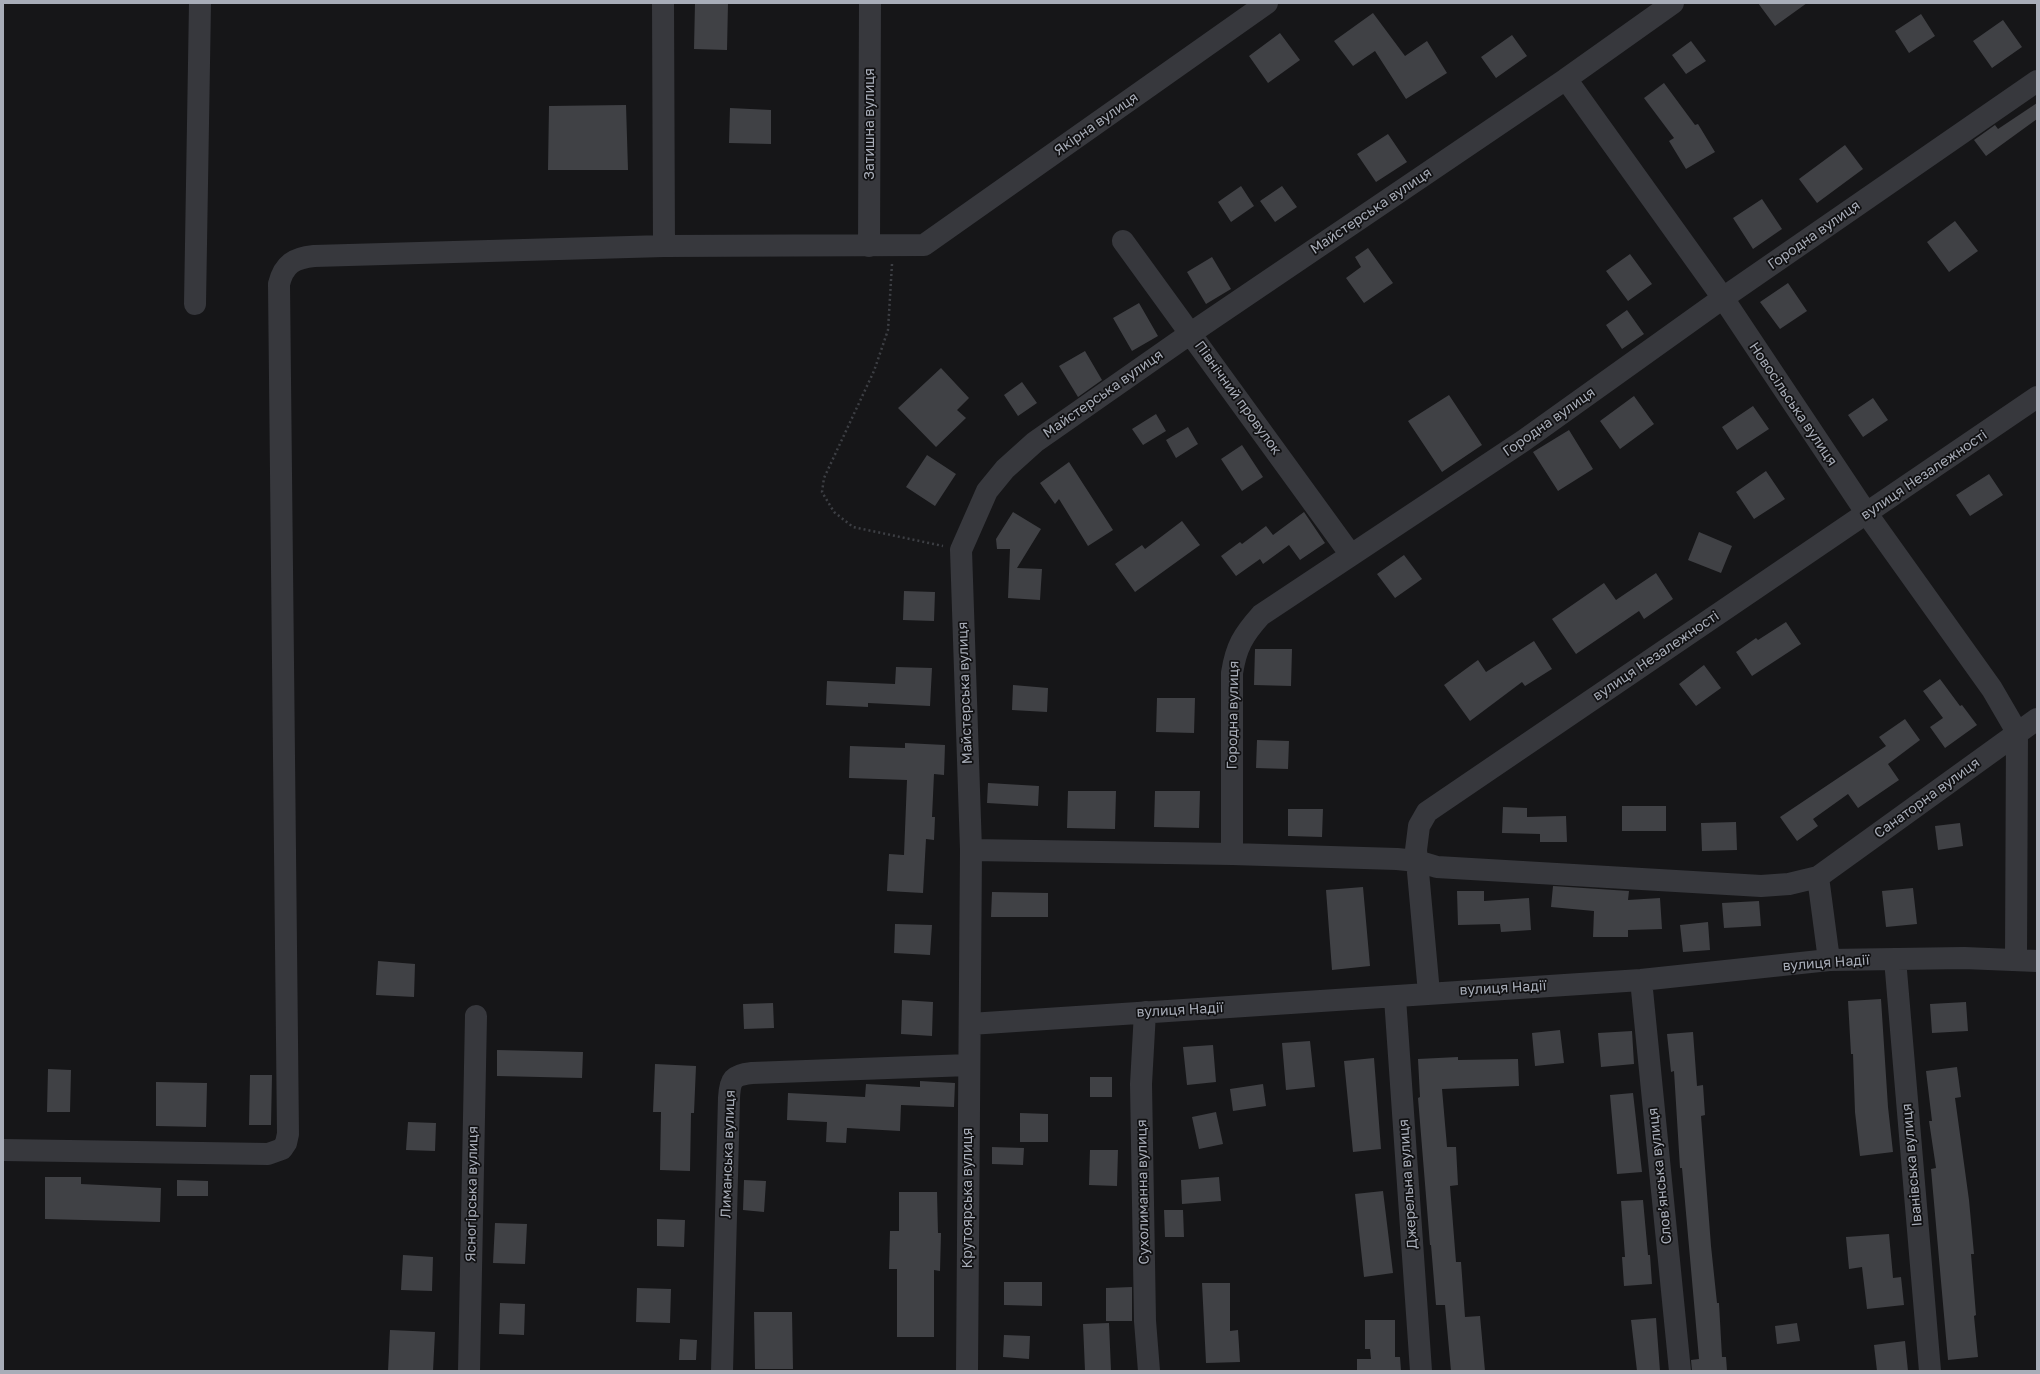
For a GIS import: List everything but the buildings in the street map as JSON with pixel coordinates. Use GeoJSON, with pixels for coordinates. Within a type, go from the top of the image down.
{"type":"FeatureCollection","features":[{"type":"Feature","properties":{"kind":"street"},"geometry":{"type":"LineString","coordinates":[[195,304],[200,3]]}},
{"type":"Feature","properties":{"kind":"street"},"geometry":{"type":"LineString","coordinates":[[663,3],[664,246]]}},
{"type":"Feature","properties":{"kind":"street","name":"Затишна вулиця"},"geometry":{"type":"LineString","coordinates":[[869,246],[870,3]]}},
{"type":"Feature","properties":{"kind":"street","name":"Якірна вулиця"},"geometry":{"type":"LineString","coordinates":[[893,246],[924,245],[1267,3]]}},
{"type":"Feature","properties":{"kind":"street","name":"Майстерська вулиця"},"geometry":{"type":"LineString","coordinates":[[970,1024],[971,850],[961,550],[987,491],[1005,469],[1035,442],[1191,333],[1566,79],[1673,3]]}},
{"type":"Feature","properties":{"kind":"street","name":"Новосільська вулиця"},"geometry":{"type":"LineString","coordinates":[[1566,79],[1723,298],[1867,514],[1992,689],[2017,732]]}},
{"type":"Feature","properties":{"kind":"street","name":"Городна вулиця"},"geometry":{"type":"LineString","coordinates":[[1232,854],[1232,673],[1235,654],[1242,638],[1261,615],[1522,441],[1723,298],[2037,81]]}},
{"type":"Feature","properties":{"kind":"street","name":"Північний провулок"},"geometry":{"type":"LineString","coordinates":[[1123,241],[1351,555]]}},
{"type":"Feature","properties":{"kind":"street"},"geometry":{"type":"LineString","coordinates":[[3,1150],[268,1154],[282,1149],[286,1143],[288,1134],[279,292],[281,275],[289,265],[300,258],[314,256],[664,246],[893,246]]}},
{"type":"Feature","properties":{"kind":"street","name":"вулиця Незалежності"},"geometry":{"type":"LineString","coordinates":[[1429,993],[1417,861],[1417,836],[1419,826],[1428,812],[2037,397]]}},
{"type":"Feature","properties":{"kind":"street","name":"Санаторна вулиця"},"geometry":{"type":"LineString","coordinates":[[1818,877],[2037,719]]}},
{"type":"Feature","properties":{"kind":"street"},"geometry":{"type":"LineString","coordinates":[[2017,732],[2027,960]]}},
{"type":"Feature","properties":{"kind":"street"},"geometry":{"type":"LineString","coordinates":[[971,850],[1232,854],[1397,859],[1417,861],[1437,867],[1761,886],[1789,884],[1818,877],[1829,960]]}},
{"type":"Feature","properties":{"kind":"street","name":"Іванівська вулиця"},"geometry":{"type":"LineString","coordinates":[[1895,959],[1930,1371]]}},
{"type":"Feature","properties":{"kind":"street","name":"вулиця Надії"},"geometry":{"type":"LineString","coordinates":[[970,1024],[1145,1012],[1395,998],[1429,993],[1641,980],[1829,960],[2027,960]]}},
{"type":"Feature","properties":{"kind":"street","name":"Словʼянська вулиця"},"geometry":{"type":"LineString","coordinates":[[1641,980],[1680,1371]]}},
{"type":"Feature","properties":{"kind":"street","name":"Джерельна вулиця"},"geometry":{"type":"LineString","coordinates":[[1395,998],[1421,1371]]}},
{"type":"Feature","properties":{"kind":"street","name":"Сухолиманна вулиця"},"geometry":{"type":"LineString","coordinates":[[1145,1012],[1141,1084],[1146,1321],[1149,1371]]}},
{"type":"Feature","properties":{"kind":"street","name":"Ясногірська вулиця"},"geometry":{"type":"LineString","coordinates":[[469,1371],[476,1016]]}},
{"type":"Feature","properties":{"kind":"street","name":"Крутоярська вулиця"},"geometry":{"type":"LineString","coordinates":[[968,1371],[970,1024]]}},
{"type":"Feature","properties":{"kind":"street","name":"Лиманська вулиця"},"geometry":{"type":"LineString","coordinates":[[722,1371],[729,1098],[733,1078],[740,1074],[752,1073],[969,1065]]}},
{"type":"Feature","properties":{"kind":"path"},"geometry":{"type":"LineString","coordinates":[[893,246],[888,330],[874,371],[824,478],[822,492],[834,512],[853,527],[961,550]]}}]}
